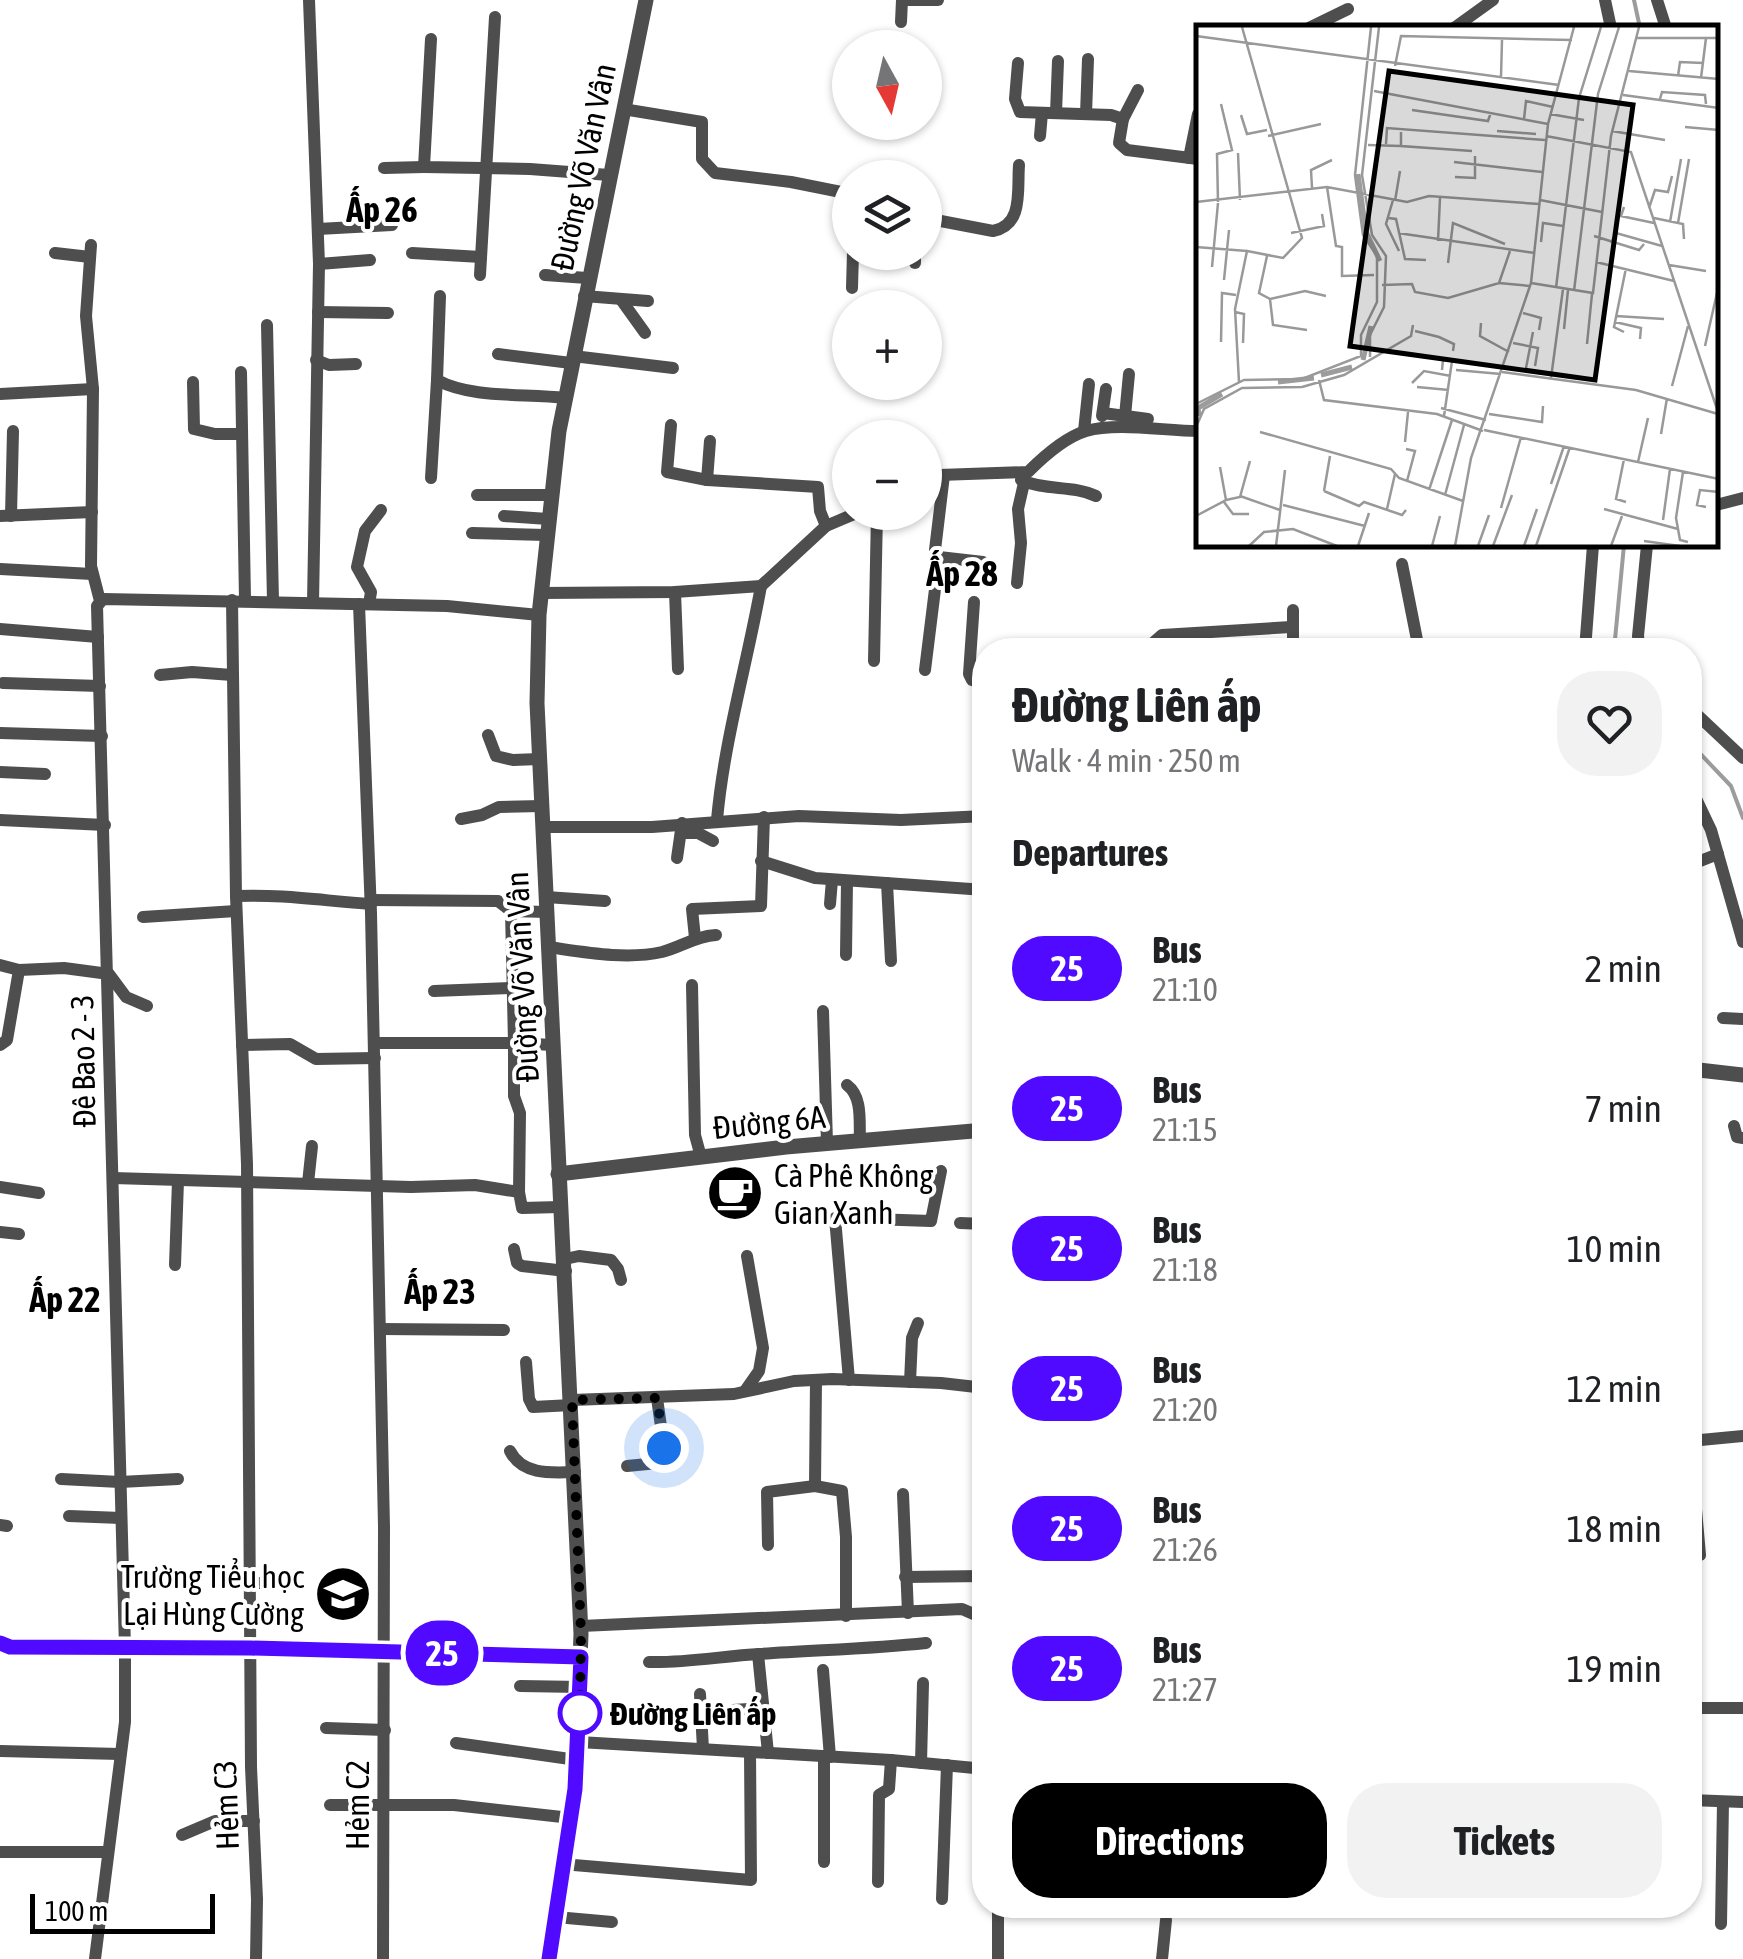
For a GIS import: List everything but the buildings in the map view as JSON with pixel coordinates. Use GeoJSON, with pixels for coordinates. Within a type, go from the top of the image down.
{"type":"FeatureCollection","features":[{"type":"Feature","properties":{"kind":"street"},"geometry":{"type":"LineString","coordinates":[[310,0],[319,264],[313,603]]}},
{"type":"Feature","properties":{"kind":"street","name":"Đường Võ Văn Vân"},"geometry":{"type":"LineString","coordinates":[[550,1959],[578,1760],[581,1626],[539,759],[539,615],[565,398],[646,0]]}},
{"type":"Feature","properties":{"kind":"street"},"geometry":{"type":"LineString","coordinates":[[901,22],[905,0],[938,0]]}},
{"type":"Feature","properties":{"kind":"street"},"geometry":{"type":"LineString","coordinates":[[1458,25],[1493,0]]}},
{"type":"Feature","properties":{"kind":"street"},"geometry":{"type":"LineString","coordinates":[[1605,0],[1610,25]]}},
{"type":"Feature","properties":{"kind":"street"},"geometry":{"type":"LineString","coordinates":[[1657,0],[1665,25]]}},
{"type":"Feature","properties":{"kind":"street"},"geometry":{"type":"LineString","coordinates":[[1304,24],[1348,10]]}},
{"type":"Feature","properties":{"kind":"street"},"geometry":{"type":"LineString","coordinates":[[480,274],[495,17]]}},
{"type":"Feature","properties":{"kind":"street"},"geometry":{"type":"LineString","coordinates":[[424,167],[431,39]]}},
{"type":"Feature","properties":{"kind":"street"},"geometry":{"type":"LineString","coordinates":[[1086,114],[1088,59]]}},
{"type":"Feature","properties":{"kind":"street"},"geometry":{"type":"LineString","coordinates":[[1040,136],[1049,113],[1058,61]]}},
{"type":"Feature","properties":{"kind":"street"},"geometry":{"type":"LineString","coordinates":[[1018,63],[1016,99],[1020,112],[1122,118]]}},
{"type":"Feature","properties":{"kind":"street"},"geometry":{"type":"LineString","coordinates":[[1138,90],[1122,118],[1119,143],[1128,150],[1194,159]]}},
{"type":"Feature","properties":{"kind":"street"},"geometry":{"type":"LineString","coordinates":[[623,109],[702,122],[702,159],[715,173],[832,190]]}},
{"type":"Feature","properties":{"kind":"street"},"geometry":{"type":"LineString","coordinates":[[942,218],[993,231],[1004,228],[1013,221],[1019,165]]}},
{"type":"Feature","properties":{"kind":"street"},"geometry":{"type":"LineString","coordinates":[[384,168],[486,168],[609,175]]}},
{"type":"Feature","properties":{"kind":"street"},"geometry":{"type":"LineString","coordinates":[[318,229],[392,226]]}},
{"type":"Feature","properties":{"kind":"street","name":"Đê Bao 2 - 3"},"geometry":{"type":"LineString","coordinates":[[55,253],[90,251],[86,316],[93,389],[92,574],[100,601],[97,606],[126,1648],[125,1722],[95,1959]]}},
{"type":"Feature","properties":{"kind":"street"},"geometry":{"type":"LineString","coordinates":[[412,253],[480,257]]}},
{"type":"Feature","properties":{"kind":"street"},"geometry":{"type":"LineString","coordinates":[[319,264],[370,260]]}},
{"type":"Feature","properties":{"kind":"street"},"geometry":{"type":"LineString","coordinates":[[852,270],[852,288]]}},
{"type":"Feature","properties":{"kind":"street"},"geometry":{"type":"LineString","coordinates":[[544,275],[587,278]]}},
{"type":"Feature","properties":{"kind":"street"},"geometry":{"type":"LineString","coordinates":[[431,478],[440,296]]}},
{"type":"Feature","properties":{"kind":"street"},"geometry":{"type":"LineString","coordinates":[[584,296],[648,301]]}},
{"type":"Feature","properties":{"kind":"street"},"geometry":{"type":"LineString","coordinates":[[622,301],[644,333]]}},
{"type":"Feature","properties":{"kind":"street"},"geometry":{"type":"LineString","coordinates":[[318,312],[388,313]]}},
{"type":"Feature","properties":{"kind":"street"},"geometry":{"type":"LineString","coordinates":[[267,325],[273,601]]}},
{"type":"Feature","properties":{"kind":"street"},"geometry":{"type":"LineString","coordinates":[[498,354],[673,368]]}},
{"type":"Feature","properties":{"kind":"street"},"geometry":{"type":"LineString","coordinates":[[316,360],[329,365],[356,364]]}},
{"type":"Feature","properties":{"kind":"street","name":"Hẻm C3"},"geometry":{"type":"LineString","coordinates":[[240,372],[238,600],[232,675],[246,1182],[256,1959]]}},
{"type":"Feature","properties":{"kind":"street"},"geometry":{"type":"LineString","coordinates":[[1125,416],[1129,374]]}},
{"type":"Feature","properties":{"kind":"street"},"geometry":{"type":"LineString","coordinates":[[437,380],[473,390],[565,398]]}},
{"type":"Feature","properties":{"kind":"street"},"geometry":{"type":"LineString","coordinates":[[193,382],[194,429],[242,434]]}},
{"type":"Feature","properties":{"kind":"street"},"geometry":{"type":"LineString","coordinates":[[1084,431],[1089,384]]}},
{"type":"Feature","properties":{"kind":"street"},"geometry":{"type":"LineString","coordinates":[[0,394],[93,389]]}},
{"type":"Feature","properties":{"kind":"street"},"geometry":{"type":"LineString","coordinates":[[1100,429],[1106,389]]}},
{"type":"Feature","properties":{"kind":"street"},"geometry":{"type":"LineString","coordinates":[[1103,412],[1148,420]]}},
{"type":"Feature","properties":{"kind":"street"},"geometry":{"type":"LineString","coordinates":[[671,425],[667,472],[707,480],[818,488],[826,526]]}},
{"type":"Feature","properties":{"kind":"street"},"geometry":{"type":"LineString","coordinates":[[13,431],[6,516],[92,512]]}},
{"type":"Feature","properties":{"kind":"street"},"geometry":{"type":"LineString","coordinates":[[1018,479],[1084,431],[1196,431]]}},
{"type":"Feature","properties":{"kind":"street"},"geometry":{"type":"LineString","coordinates":[[707,480],[710,441]]}},
{"type":"Feature","properties":{"kind":"street"},"geometry":{"type":"LineString","coordinates":[[925,670],[944,475],[1018,479],[1096,496]]}},
{"type":"Feature","properties":{"kind":"street"},"geometry":{"type":"LineString","coordinates":[[1018,479],[1018,583]]}},
{"type":"Feature","properties":{"kind":"street"},"geometry":{"type":"LineString","coordinates":[[477,495],[551,495]]}},
{"type":"Feature","properties":{"kind":"street"},"geometry":{"type":"LineString","coordinates":[[1718,504],[1743,498]]}},
{"type":"Feature","properties":{"kind":"street","name":"Hẻm C2"},"geometry":{"type":"LineString","coordinates":[[381,510],[365,531],[357,567],[371,592],[364,604],[384,1528],[383,1959]]}},
{"type":"Feature","properties":{"kind":"street"},"geometry":{"type":"LineString","coordinates":[[504,516],[547,527]]}},
{"type":"Feature","properties":{"kind":"street"},"geometry":{"type":"LineString","coordinates":[[717,820],[728,734],[761,586],[832,523]]}},
{"type":"Feature","properties":{"kind":"street"},"geometry":{"type":"LineString","coordinates":[[472,533],[547,527]]}},
{"type":"Feature","properties":{"kind":"street"},"geometry":{"type":"LineString","coordinates":[[874,661],[878,530]]}},
{"type":"Feature","properties":{"kind":"street"},"geometry":{"type":"LineString","coordinates":[[1586,638],[1592,548]]}},
{"type":"Feature","properties":{"kind":"street"},"geometry":{"type":"LineString","coordinates":[[1638,638],[1647,548]]}},
{"type":"Feature","properties":{"kind":"street"},"geometry":{"type":"LineString","coordinates":[[939,557],[983,562]]}},
{"type":"Feature","properties":{"kind":"street"},"geometry":{"type":"LineString","coordinates":[[1402,564],[1417,638]]}},
{"type":"Feature","properties":{"kind":"street"},"geometry":{"type":"LineString","coordinates":[[0,569],[92,574]]}},
{"type":"Feature","properties":{"kind":"street"},"geometry":{"type":"LineString","coordinates":[[541,593],[675,592],[761,586]]}},
{"type":"Feature","properties":{"kind":"street"},"geometry":{"type":"LineString","coordinates":[[675,592],[678,669]]}},
{"type":"Feature","properties":{"kind":"street"},"geometry":{"type":"LineString","coordinates":[[100,601],[154,598],[448,606],[539,615]]}},
{"type":"Feature","properties":{"kind":"street"},"geometry":{"type":"LineString","coordinates":[[972,680],[969,674],[974,602]]}},
{"type":"Feature","properties":{"kind":"street"},"geometry":{"type":"LineString","coordinates":[[1292,610],[1292,638]]}},
{"type":"Feature","properties":{"kind":"street"},"geometry":{"type":"LineString","coordinates":[[1159,638],[1291,627]]}},
{"type":"Feature","properties":{"kind":"street"},"geometry":{"type":"LineString","coordinates":[[0,629],[98,636]]}},
{"type":"Feature","properties":{"kind":"street"},"geometry":{"type":"LineString","coordinates":[[160,675],[232,675]]}},
{"type":"Feature","properties":{"kind":"street"},"geometry":{"type":"LineString","coordinates":[[3,683],[100,686]]}},
{"type":"Feature","properties":{"kind":"street"},"geometry":{"type":"LineString","coordinates":[[1702,719],[1743,758]]}},
{"type":"Feature","properties":{"kind":"street"},"geometry":{"type":"LineString","coordinates":[[0,733],[102,736]]}},
{"type":"Feature","properties":{"kind":"street"},"geometry":{"type":"LineString","coordinates":[[488,735],[496,756],[539,759]]}},
{"type":"Feature","properties":{"kind":"street"},"geometry":{"type":"LineString","coordinates":[[0,772],[45,774]]}},
{"type":"Feature","properties":{"kind":"street"},"geometry":{"type":"LineString","coordinates":[[461,819],[499,807],[541,806]]}},
{"type":"Feature","properties":{"kind":"street"},"geometry":{"type":"LineString","coordinates":[[1702,810],[1743,942]]}},
{"type":"Feature","properties":{"kind":"street"},"geometry":{"type":"LineString","coordinates":[[695,938],[692,909],[761,906],[764,817]]}},
{"type":"Feature","properties":{"kind":"street"},"geometry":{"type":"LineString","coordinates":[[542,828],[682,828],[717,820],[764,817],[900,820],[972,817]]}},
{"type":"Feature","properties":{"kind":"street"},"geometry":{"type":"LineString","coordinates":[[0,820],[105,825]]}},
{"type":"Feature","properties":{"kind":"street"},"geometry":{"type":"LineString","coordinates":[[682,828],[713,841]]}},
{"type":"Feature","properties":{"kind":"street"},"geometry":{"type":"LineString","coordinates":[[677,858],[682,828]]}},
{"type":"Feature","properties":{"kind":"street"},"geometry":{"type":"LineString","coordinates":[[1702,860],[1718,854]]}},
{"type":"Feature","properties":{"kind":"street"},"geometry":{"type":"LineString","coordinates":[[761,861],[815,878],[972,889]]}},
{"type":"Feature","properties":{"kind":"street"},"geometry":{"type":"LineString","coordinates":[[830,904],[840,881]]}},
{"type":"Feature","properties":{"kind":"street"},"geometry":{"type":"LineString","coordinates":[[840,881],[846,955]]}},
{"type":"Feature","properties":{"kind":"street"},"geometry":{"type":"LineString","coordinates":[[887,882],[891,961]]}},
{"type":"Feature","properties":{"kind":"street"},"geometry":{"type":"LineString","coordinates":[[143,917],[292,895],[302,900],[498,901],[510,911],[605,901]]}},
{"type":"Feature","properties":{"kind":"street"},"geometry":{"type":"LineString","coordinates":[[510,911],[514,1096],[520,1114],[519,1192],[522,1208],[560,1207]]}},
{"type":"Feature","properties":{"kind":"street"},"geometry":{"type":"LineString","coordinates":[[548,948],[658,953],[695,938],[716,935]]}},
{"type":"Feature","properties":{"kind":"street"},"geometry":{"type":"LineString","coordinates":[[0,965],[19,970],[64,968],[109,974],[126,997],[147,1006]]}},
{"type":"Feature","properties":{"kind":"street"},"geometry":{"type":"LineString","coordinates":[[0,1045],[8,1040],[19,970]]}},
{"type":"Feature","properties":{"kind":"street"},"geometry":{"type":"LineString","coordinates":[[692,985],[696,1135],[701,1157]]}},
{"type":"Feature","properties":{"kind":"street"},"geometry":{"type":"LineString","coordinates":[[434,992],[511,988]]}},
{"type":"Feature","properties":{"kind":"street"},"geometry":{"type":"LineString","coordinates":[[823,1011],[827,1143]]}},
{"type":"Feature","properties":{"kind":"street"},"geometry":{"type":"LineString","coordinates":[[1723,1018],[1743,1019]]}},
{"type":"Feature","properties":{"kind":"street"},"geometry":{"type":"LineString","coordinates":[[374,1043],[553,1046]]}},
{"type":"Feature","properties":{"kind":"street"},"geometry":{"type":"LineString","coordinates":[[242,1045],[290,1044],[316,1059],[326,1060],[375,1058]]}},
{"type":"Feature","properties":{"kind":"street"},"geometry":{"type":"LineString","coordinates":[[1702,1070],[1743,1075]]}},
{"type":"Feature","properties":{"kind":"street"},"geometry":{"type":"LineString","coordinates":[[847,1085],[854,1091],[858,1105],[860,1140]]}},
{"type":"Feature","properties":{"kind":"street"},"geometry":{"type":"LineString","coordinates":[[1734,1126],[1737,1137],[1743,1138]]}},
{"type":"Feature","properties":{"kind":"street","name":"Đường 6A"},"geometry":{"type":"LineString","coordinates":[[558,1174],[827,1143],[972,1131]]}},
{"type":"Feature","properties":{"kind":"street"},"geometry":{"type":"LineString","coordinates":[[308,1183],[312,1146]]}},
{"type":"Feature","properties":{"kind":"street"},"geometry":{"type":"LineString","coordinates":[[872,1220],[932,1221],[941,1171]]}},
{"type":"Feature","properties":{"kind":"street"},"geometry":{"type":"LineString","coordinates":[[113,1178],[474,1185],[519,1192]]}},
{"type":"Feature","properties":{"kind":"street"},"geometry":{"type":"LineString","coordinates":[[176,1265],[178,1182]]}},
{"type":"Feature","properties":{"kind":"street"},"geometry":{"type":"LineString","coordinates":[[0,1187],[39,1193]]}},
{"type":"Feature","properties":{"kind":"street"},"geometry":{"type":"LineString","coordinates":[[835,1218],[849,1380]]}},
{"type":"Feature","properties":{"kind":"street"},"geometry":{"type":"LineString","coordinates":[[960,1223],[972,1223]]}},
{"type":"Feature","properties":{"kind":"street"},"geometry":{"type":"LineString","coordinates":[[0,1232],[19,1234]]}},
{"type":"Feature","properties":{"kind":"street"},"geometry":{"type":"LineString","coordinates":[[514,1249],[516,1262],[522,1266],[565,1265],[578,1256],[611,1260],[621,1280]]}},
{"type":"Feature","properties":{"kind":"street"},"geometry":{"type":"LineString","coordinates":[[745,1391],[758,1371],[763,1348],[747,1256]]}},
{"type":"Feature","properties":{"kind":"street"},"geometry":{"type":"LineString","coordinates":[[910,1382],[912,1338],[918,1323]]}},
{"type":"Feature","properties":{"kind":"street"},"geometry":{"type":"LineString","coordinates":[[380,1329],[504,1330]]}},
{"type":"Feature","properties":{"kind":"street"},"geometry":{"type":"LineString","coordinates":[[526,1362],[532,1407],[745,1391],[816,1380],[972,1387]]}},
{"type":"Feature","properties":{"kind":"street"},"geometry":{"type":"LineString","coordinates":[[814,1486],[816,1380]]}},
{"type":"Feature","properties":{"kind":"street"},"geometry":{"type":"LineString","coordinates":[[627,1466],[658,1463],[664,1448],[657,1398]]}},
{"type":"Feature","properties":{"kind":"street"},"geometry":{"type":"LineString","coordinates":[[1702,1441],[1743,1436]]}},
{"type":"Feature","properties":{"kind":"street"},"geometry":{"type":"LineString","coordinates":[[510,1450],[521,1466],[548,1473],[575,1472]]}},
{"type":"Feature","properties":{"kind":"street"},"geometry":{"type":"LineString","coordinates":[[61,1478],[120,1482],[178,1479]]}},
{"type":"Feature","properties":{"kind":"street"},"geometry":{"type":"LineString","coordinates":[[768,1545],[768,1492],[814,1486],[842,1491],[846,1616]]}},
{"type":"Feature","properties":{"kind":"street"},"geometry":{"type":"LineString","coordinates":[[903,1494],[908,1612]]}},
{"type":"Feature","properties":{"kind":"street"},"geometry":{"type":"LineString","coordinates":[[69,1516],[121,1518]]}},
{"type":"Feature","properties":{"kind":"street"},"geometry":{"type":"LineString","coordinates":[[905,1576],[972,1576]]}},
{"type":"Feature","properties":{"kind":"street"},"geometry":{"type":"LineString","coordinates":[[252,1584],[283,1584]]}},
{"type":"Feature","properties":{"kind":"street"},"geometry":{"type":"LineString","coordinates":[[581,1626],[962,1609],[972,1613]]}},
{"type":"Feature","properties":{"kind":"street"},"geometry":{"type":"LineString","coordinates":[[0,1642],[10,1647],[250,1648],[581,1657]]}},
{"type":"Feature","properties":{"kind":"street"},"geometry":{"type":"LineString","coordinates":[[649,1662],[926,1644]]}},
{"type":"Feature","properties":{"kind":"street"},"geometry":{"type":"LineString","coordinates":[[758,1654],[768,1753]]}},
{"type":"Feature","properties":{"kind":"street"},"geometry":{"type":"LineString","coordinates":[[823,1670],[827,1756],[824,1862]]}},
{"type":"Feature","properties":{"kind":"street"},"geometry":{"type":"LineString","coordinates":[[921,1763],[923,1683]]}},
{"type":"Feature","properties":{"kind":"street"},"geometry":{"type":"LineString","coordinates":[[520,1686],[580,1688]]}},
{"type":"Feature","properties":{"kind":"street"},"geometry":{"type":"LineString","coordinates":[[700,1694],[703,1749]]}},
{"type":"Feature","properties":{"kind":"street"},"geometry":{"type":"LineString","coordinates":[[733,1710],[764,1708]]}},
{"type":"Feature","properties":{"kind":"street"},"geometry":{"type":"LineString","coordinates":[[1702,1708],[1743,1708]]}},
{"type":"Feature","properties":{"kind":"street"},"geometry":{"type":"LineString","coordinates":[[326,1728],[385,1730]]}},
{"type":"Feature","properties":{"kind":"street"},"geometry":{"type":"LineString","coordinates":[[579,1742],[972,1768]]}},
{"type":"Feature","properties":{"kind":"street"},"geometry":{"type":"LineString","coordinates":[[456,1743],[578,1760]]}},
{"type":"Feature","properties":{"kind":"street"},"geometry":{"type":"LineString","coordinates":[[0,1751],[120,1754]]}},
{"type":"Feature","properties":{"kind":"street"},"geometry":{"type":"LineString","coordinates":[[562,1864],[750,1880],[750,1752]]}},
{"type":"Feature","properties":{"kind":"street"},"geometry":{"type":"LineString","coordinates":[[878,1882],[878,1795],[889,1789],[891,1760]]}},
{"type":"Feature","properties":{"kind":"street"},"geometry":{"type":"LineString","coordinates":[[942,1899],[947,1765]]}},
{"type":"Feature","properties":{"kind":"street"},"geometry":{"type":"LineString","coordinates":[[1702,1801],[1743,1802]]}},
{"type":"Feature","properties":{"kind":"street"},"geometry":{"type":"LineString","coordinates":[[1721,1924],[1723,1802]]}},
{"type":"Feature","properties":{"kind":"street"},"geometry":{"type":"LineString","coordinates":[[330,1805],[454,1805],[570,1818]]}},
{"type":"Feature","properties":{"kind":"street"},"geometry":{"type":"LineString","coordinates":[[182,1835],[215,1822],[254,1821]]}},
{"type":"Feature","properties":{"kind":"street"},"geometry":{"type":"LineString","coordinates":[[0,1852],[107,1852]]}},
{"type":"Feature","properties":{"kind":"street"},"geometry":{"type":"LineString","coordinates":[[556,1917],[612,1922]]}},
{"type":"Feature","properties":{"kind":"street"},"geometry":{"type":"LineString","coordinates":[[998,1918],[998,1959]]}},
{"type":"Feature","properties":{"kind":"street"},"geometry":{"type":"LineString","coordinates":[[1162,1959],[1166,1920]]}},
{"type":"Feature","properties":{"kind":"waterway"},"geometry":{"type":"LineString","coordinates":[[1634,0],[1639,25]]}},
{"type":"Feature","properties":{"kind":"waterway"},"geometry":{"type":"LineString","coordinates":[[1615,638],[1624,548]]}},
{"type":"Feature","properties":{"kind":"waterway"},"geometry":{"type":"LineString","coordinates":[[1702,756],[1731,786],[1743,818]]}},
{"type":"Feature","properties":{"kind":"bus line","name":"25"},"geometry":{"type":"LineString","coordinates":[[0,1643],[10,1647],[250,1648],[581,1657],[575,1789],[549,1959]]}},
{"type":"Feature","properties":{"kind":"place","name":"Cà Phê Không Gian Xanh"},"geometry":{"type":"Point","coordinates":[735,1193]}},
{"type":"Feature","properties":{"kind":"place","name":"Trường Tiểu học Lại Hùng Cường"},"geometry":{"type":"Point","coordinates":[343,1594]}},
{"type":"Feature","properties":{"kind":"place","name":"Đường Liên ấp"},"geometry":{"type":"Point","coordinates":[580,1713]}},
{"type":"Feature","properties":{"kind":"district","name":"Ấp 26"},"geometry":{"type":"Point","coordinates":[382,209]}},
{"type":"Feature","properties":{"kind":"district","name":"Ấp 28"},"geometry":{"type":"Point","coordinates":[962,573]}},
{"type":"Feature","properties":{"kind":"district","name":"Ấp 23"},"geometry":{"type":"Point","coordinates":[440,1291]}},
{"type":"Feature","properties":{"kind":"district","name":"Ấp 22"},"geometry":{"type":"Point","coordinates":[65,1299]}},
{"type":"Feature","properties":{"kind":"route"},"geometry":{"type":"LineString","coordinates":[[580,1713],[581,1634],[572,1400],[657,1398],[664,1448]]}}]}
